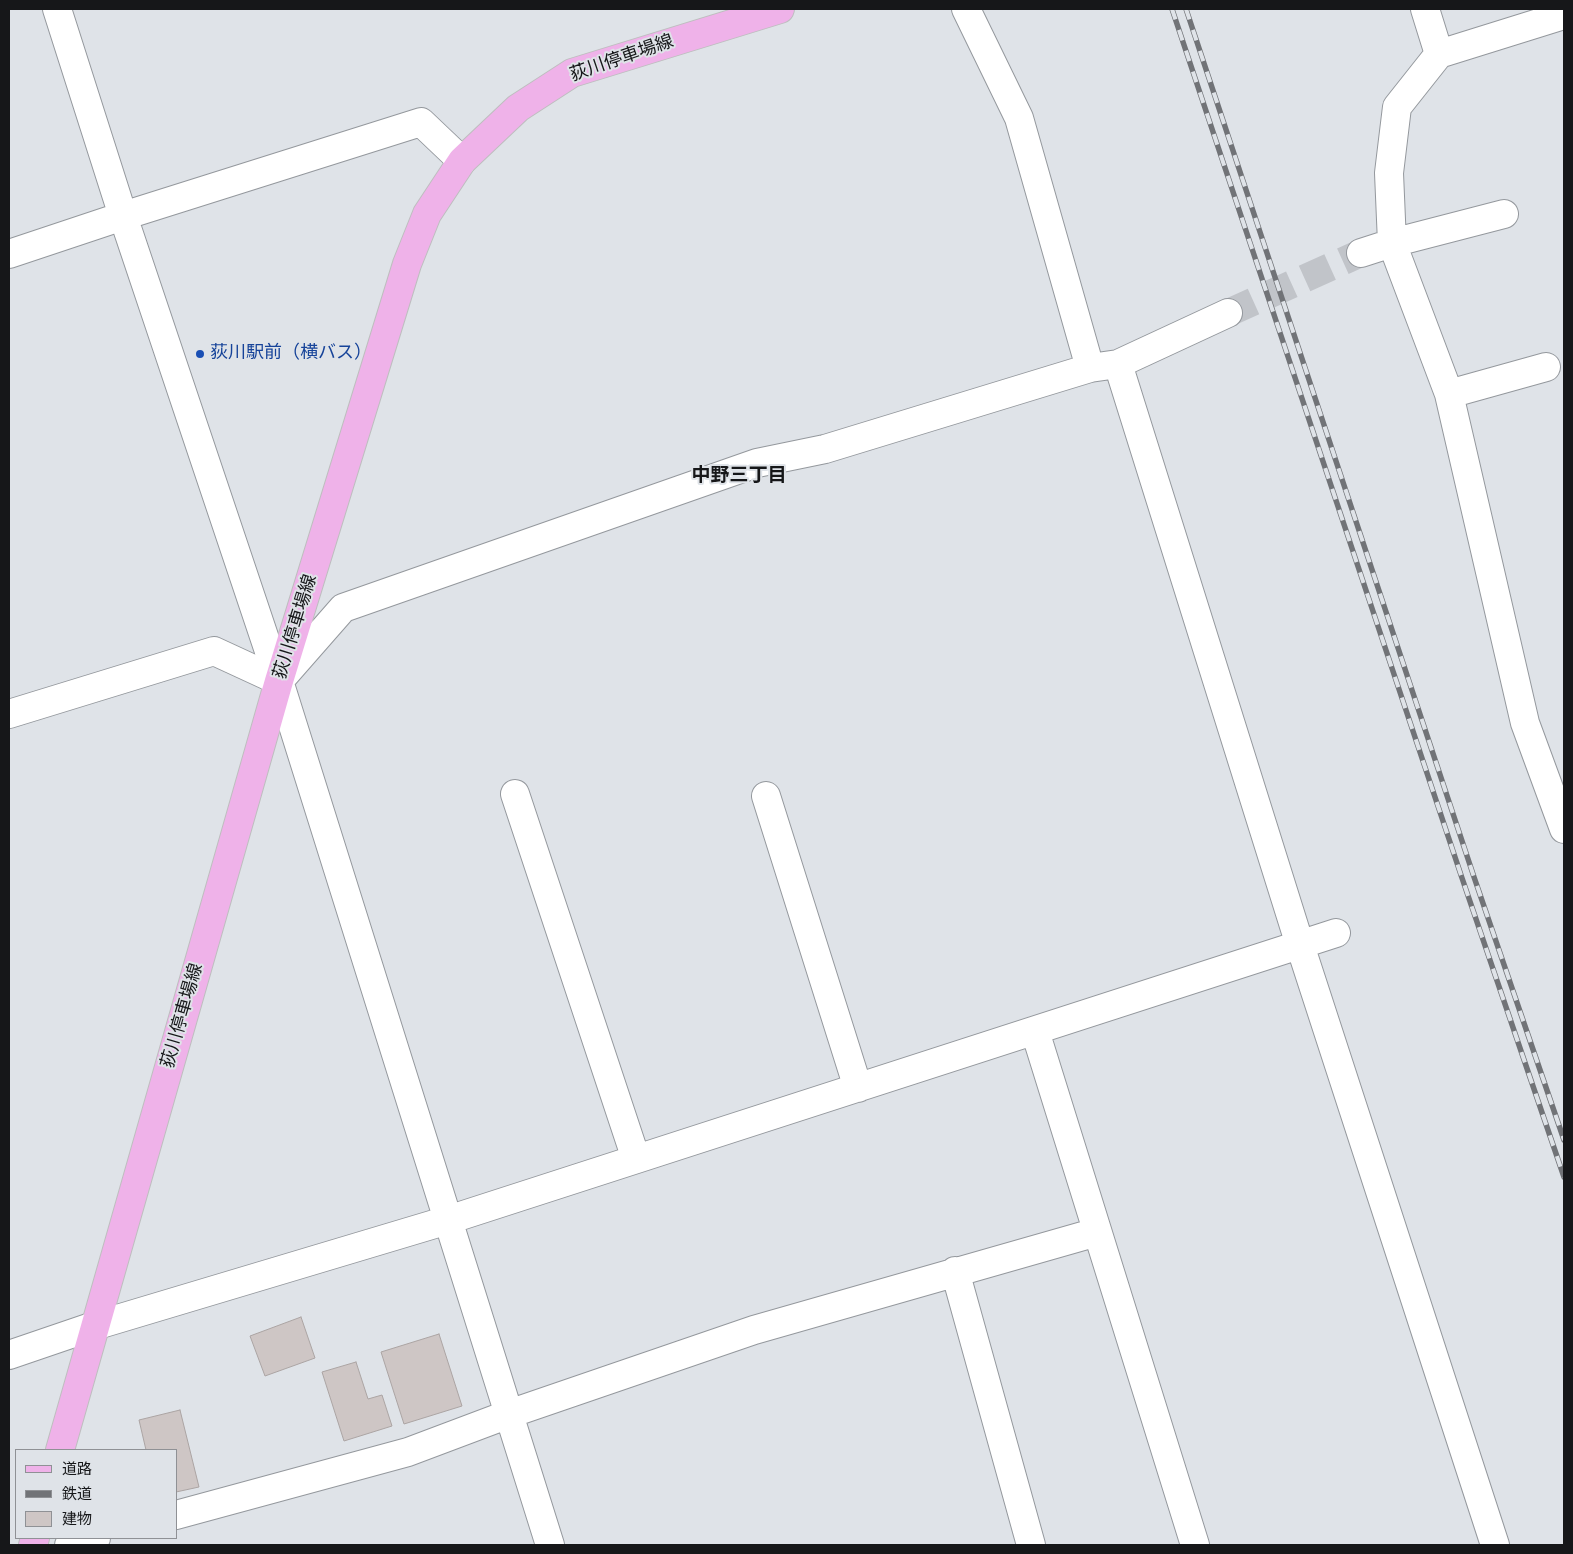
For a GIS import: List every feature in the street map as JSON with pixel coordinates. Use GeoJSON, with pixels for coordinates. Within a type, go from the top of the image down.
{"type":"FeatureCollection","features":[{"type":"Feature","properties":{"kind":"main road","name":"荻川停車場線"},"geometry":{"type":"LineString","coordinates":[[60,1449],[280,682],[407,264],[427,214],[462,161],[518,108],[572,73],[780,9]]}},
{"type":"Feature","properties":{"kind":"street"},"geometry":{"type":"LineString","coordinates":[[57,9],[123,216],[280,682],[550,1545]]}},
{"type":"Feature","properties":{"kind":"street"},"geometry":{"type":"LineString","coordinates":[[966,9],[1019,118],[1090,368]]}},
{"type":"Feature","properties":{"kind":"street"},"geometry":{"type":"LineString","coordinates":[[1424,9],[1439,54]]}},
{"type":"Feature","properties":{"kind":"street"},"geometry":{"type":"LineString","coordinates":[[1564,15],[1439,54],[1398,107],[1390,173],[1392,243],[1448,394],[1525,723],[1564,829]]}},
{"type":"Feature","properties":{"kind":"street"},"geometry":{"type":"LineString","coordinates":[[9,254],[421,122],[462,161]]}},
{"type":"Feature","properties":{"kind":"street"},"geometry":{"type":"LineString","coordinates":[[1361,254],[1392,243],[1504,214]]}},
{"type":"Feature","properties":{"kind":"street"},"geometry":{"type":"LineString","coordinates":[[280,682],[343,608],[757,463],[825,449],[1090,368],[1118,364],[1228,313]]}},
{"type":"Feature","properties":{"kind":"street"},"geometry":{"type":"LineString","coordinates":[[1118,364],[1300,945],[1495,1545]]}},
{"type":"Feature","properties":{"kind":"street"},"geometry":{"type":"LineString","coordinates":[[1448,394],[1546,367]]}},
{"type":"Feature","properties":{"kind":"street"},"geometry":{"type":"LineString","coordinates":[[9,714],[214,651],[280,682]]}},
{"type":"Feature","properties":{"kind":"street"},"geometry":{"type":"LineString","coordinates":[[515,794],[636,1159]]}},
{"type":"Feature","properties":{"kind":"street"},"geometry":{"type":"LineString","coordinates":[[766,796],[858,1088]]}},
{"type":"Feature","properties":{"kind":"street"},"geometry":{"type":"LineString","coordinates":[[9,1355],[94,1326],[448,1220],[1336,933]]}},
{"type":"Feature","properties":{"kind":"street"},"geometry":{"type":"LineString","coordinates":[[1035,1031],[1194,1545]]}},
{"type":"Feature","properties":{"kind":"street"},"geometry":{"type":"LineString","coordinates":[[178,1515],[408,1452],[509,1414],[754,1330],[1097,1232]]}},
{"type":"Feature","properties":{"kind":"street"},"geometry":{"type":"LineString","coordinates":[[956,1272],[1032,1545]]}},
{"type":"Feature","properties":{"kind":"street"},"geometry":{"type":"LineString","coordinates":[[68,1545],[92,1539]]}},
{"type":"Feature","properties":{"kind":"building"},"geometry":{"type":"Polygon","coordinates":[[[301,1317],[315,1358],[265,1376],[250,1336],[301,1317]]]}},
{"type":"Feature","properties":{"kind":"building"},"geometry":{"type":"Polygon","coordinates":[[[439,1334],[462,1406],[404,1424],[381,1352],[439,1334]]]}},
{"type":"Feature","properties":{"kind":"building"},"geometry":{"type":"Polygon","coordinates":[[[356,1362],[368,1399],[382,1395],[392,1426],[344,1441],[322,1372],[356,1362]]]}},
{"type":"Feature","properties":{"kind":"building"},"geometry":{"type":"Polygon","coordinates":[[[180,1410],[199,1487],[178,1492],[178,1449],[146,1449],[139,1420],[180,1410]]]}},
{"type":"Feature","properties":{"kind":"tunnel"},"geometry":{"type":"LineString","coordinates":[[1228,313],[1361,253]]}},
{"type":"Feature","properties":{"kind":"railway"},"geometry":{"type":"LineString","coordinates":[[1172,9],[1462,878],[1564,1177]]}},
{"type":"Feature","properties":{"kind":"railway"},"geometry":{"type":"LineString","coordinates":[[1186,9],[1474,877],[1564,1140]]}},
{"type":"Feature","properties":{"kind":"place","name":"荻川駅前（横バス）"},"geometry":{"type":"Point","coordinates":[200,354]}},
{"type":"Feature","properties":{"kind":"district","name":"中野三丁目"},"geometry":{"type":"Point","coordinates":[739,476]}}]}
